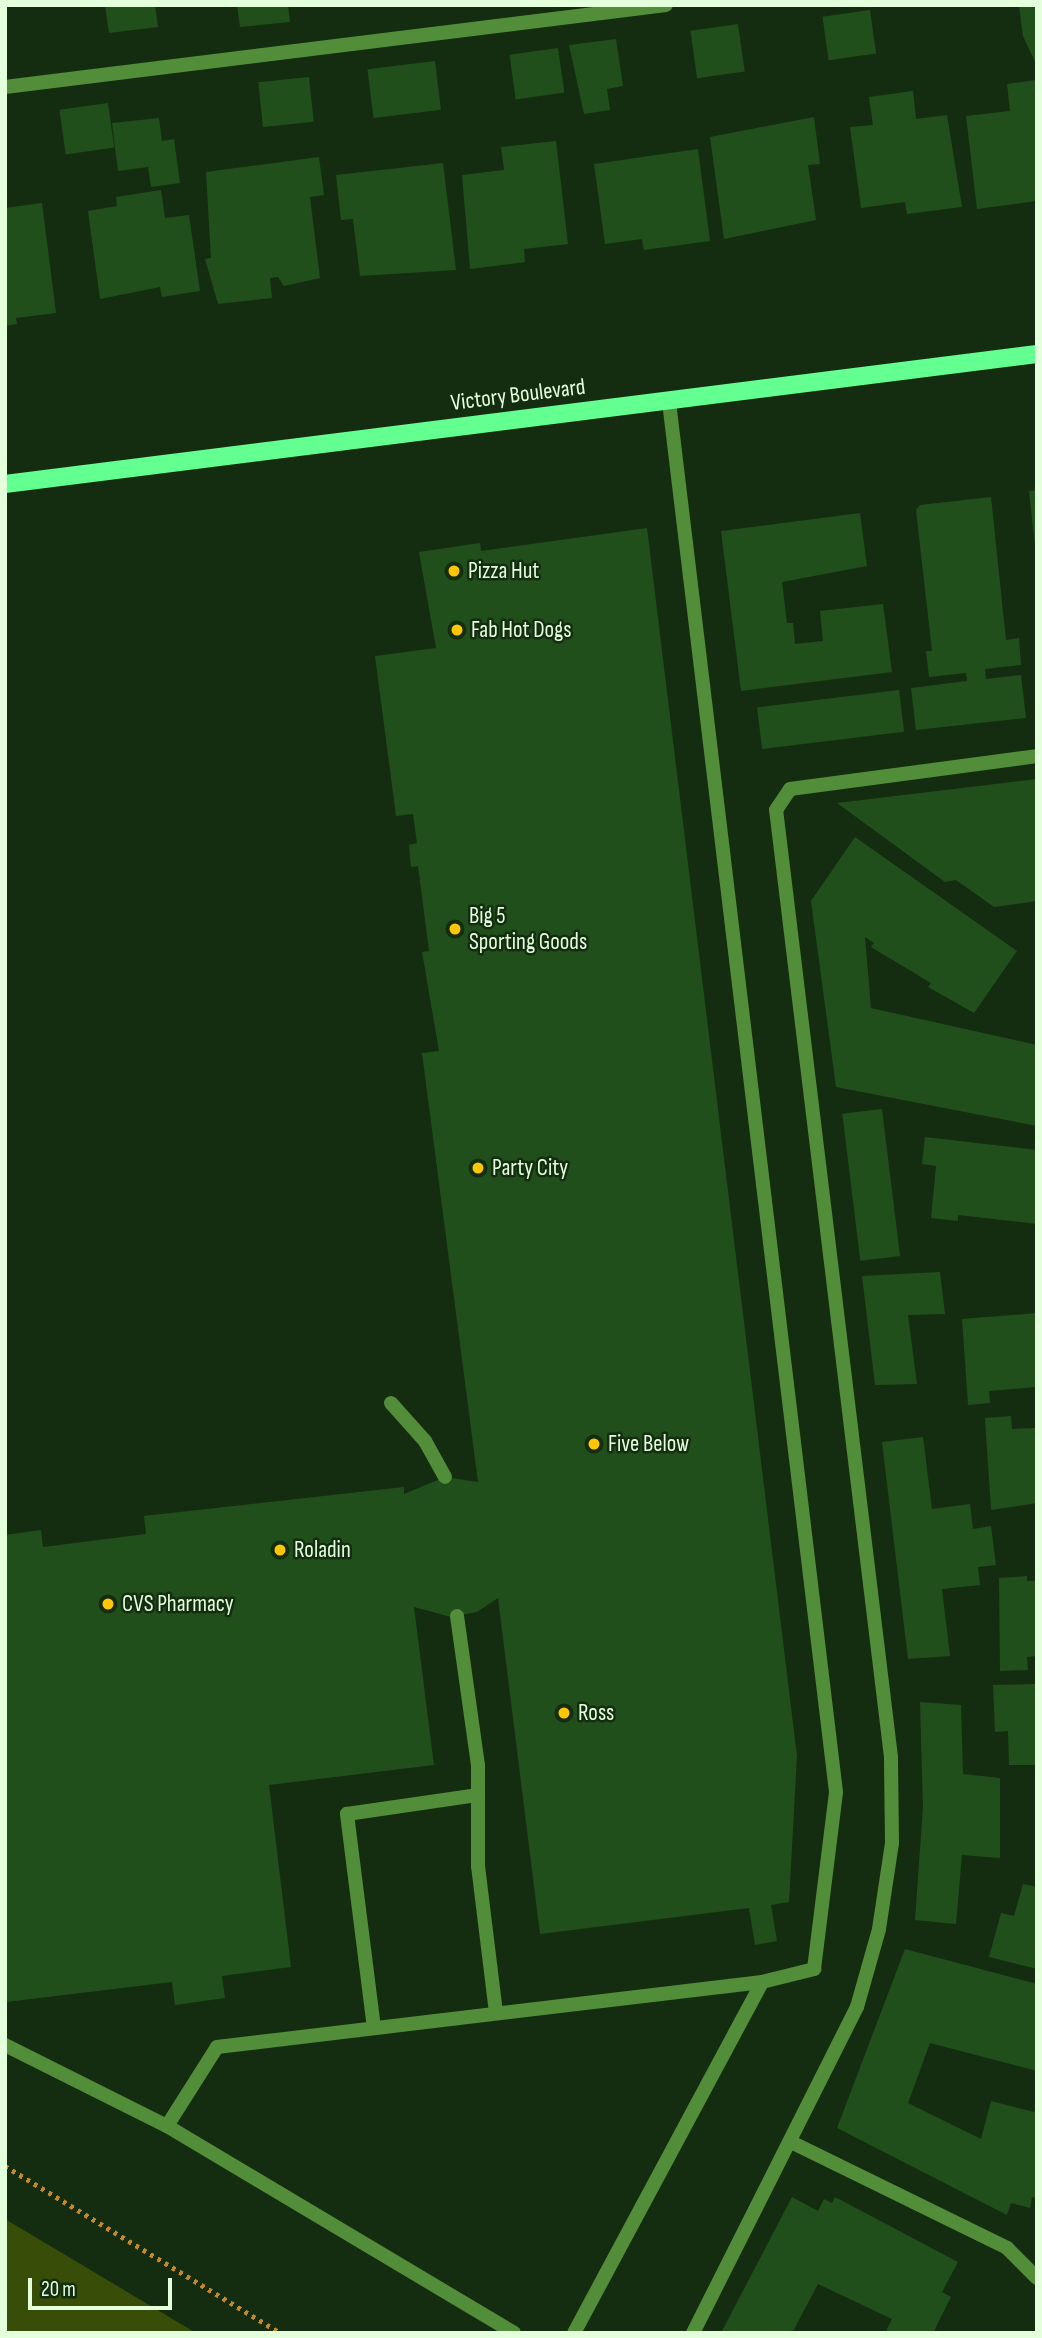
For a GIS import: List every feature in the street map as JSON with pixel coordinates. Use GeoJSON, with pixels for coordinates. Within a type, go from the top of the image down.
{"type":"FeatureCollection","features":[{"type":"Feature","properties":{"kind":"main road","name":"Victory Boulevard"},"geometry":{"type":"LineString","coordinates":[[5,484],[1037,354]]}},
{"type":"Feature","properties":{"kind":"lane"},"geometry":{"type":"LineString","coordinates":[[5,87],[666,5]]}},
{"type":"Feature","properties":{"kind":"lane"},"geometry":{"type":"LineString","coordinates":[[167,2126],[217,2047],[762,1982],[814,1969],[836,1792],[670,401]]}},
{"type":"Feature","properties":{"kind":"lane"},"geometry":{"type":"LineString","coordinates":[[693,2333],[857,2007],[879,1929],[892,1843],[891,1757],[776,810],[790,789],[1037,756]]}},
{"type":"Feature","properties":{"kind":"lane"},"geometry":{"type":"LineString","coordinates":[[391,1403],[425,1441],[445,1477]]}},
{"type":"Feature","properties":{"kind":"lane"},"geometry":{"type":"LineString","coordinates":[[457,1616],[477,1794],[478,1866],[496,2013]]}},
{"type":"Feature","properties":{"kind":"lane"},"geometry":{"type":"LineString","coordinates":[[374,2028],[347,1814],[477,1794]]}},
{"type":"Feature","properties":{"kind":"lane"},"geometry":{"type":"LineString","coordinates":[[574,2333],[762,1982]]}},
{"type":"Feature","properties":{"kind":"lane"},"geometry":{"type":"LineString","coordinates":[[5,2045],[167,2126],[514,2333]]}},
{"type":"Feature","properties":{"kind":"lane"},"geometry":{"type":"LineString","coordinates":[[791,2142],[1007,2248],[1037,2278]]}},
{"type":"Feature","properties":{"kind":"path"},"geometry":{"type":"LineString","coordinates":[[5,2166],[281,2333]]}},
{"type":"Feature","properties":{"kind":"shaded area"},"geometry":{"type":"Polygon","coordinates":[[[5,2219],[196,2333],[5,2333],[5,2219]]]}},
{"type":"Feature","properties":{"kind":"building"},"geometry":{"type":"Polygon","coordinates":[[[105,5],[155,5],[158,27],[109,33],[105,5]]]}},
{"type":"Feature","properties":{"kind":"building"},"geometry":{"type":"Polygon","coordinates":[[[237,5],[288,5],[290,22],[240,27],[237,5]]]}},
{"type":"Feature","properties":{"kind":"building"},"geometry":{"type":"Polygon","coordinates":[[[1019,5],[1037,5],[1037,66],[1023,36],[1019,5]]]}},
{"type":"Feature","properties":{"kind":"building"},"geometry":{"type":"Polygon","coordinates":[[[870,10],[876,54],[829,60],[822,17],[870,10]]]}},
{"type":"Feature","properties":{"kind":"building"},"geometry":{"type":"Polygon","coordinates":[[[738,24],[745,72],[697,78],[690,31],[738,24]]]}},
{"type":"Feature","properties":{"kind":"building"},"geometry":{"type":"Polygon","coordinates":[[[616,39],[623,86],[607,89],[610,110],[584,114],[569,45],[616,39]]]}},
{"type":"Feature","properties":{"kind":"building"},"geometry":{"type":"Polygon","coordinates":[[[558,48],[564,93],[516,99],[509,55],[558,48]]]}},
{"type":"Feature","properties":{"kind":"building"},"geometry":{"type":"Polygon","coordinates":[[[435,61],[441,110],[373,118],[368,69],[435,61]]]}},
{"type":"Feature","properties":{"kind":"building"},"geometry":{"type":"Polygon","coordinates":[[[309,77],[314,122],[263,127],[258,82],[309,77]]]}},
{"type":"Feature","properties":{"kind":"building"},"geometry":{"type":"Polygon","coordinates":[[[1037,80],[1037,201],[977,209],[966,116],[1010,111],[1007,84],[1037,80]]]}},
{"type":"Feature","properties":{"kind":"building"},"geometry":{"type":"Polygon","coordinates":[[[913,91],[916,119],[947,115],[962,207],[907,214],[905,202],[861,208],[850,127],[873,125],[869,97],[913,91]]]}},
{"type":"Feature","properties":{"kind":"building"},"geometry":{"type":"Polygon","coordinates":[[[108,103],[114,148],[66,154],[59,110],[108,103]]]}},
{"type":"Feature","properties":{"kind":"building"},"geometry":{"type":"Polygon","coordinates":[[[814,117],[820,164],[808,165],[816,220],[724,239],[710,137],[814,117]]]}},
{"type":"Feature","properties":{"kind":"building"},"geometry":{"type":"Polygon","coordinates":[[[159,118],[162,141],[174,139],[180,183],[151,187],[148,167],[118,171],[112,123],[159,118]]]}},
{"type":"Feature","properties":{"kind":"building"},"geometry":{"type":"Polygon","coordinates":[[[556,141],[568,244],[524,249],[525,262],[470,269],[462,175],[504,170],[501,147],[556,141]]]}},
{"type":"Feature","properties":{"kind":"building"},"geometry":{"type":"Polygon","coordinates":[[[698,149],[710,241],[644,250],[642,239],[605,244],[594,164],[698,149]]]}},
{"type":"Feature","properties":{"kind":"building"},"geometry":{"type":"Polygon","coordinates":[[[319,157],[324,195],[310,197],[320,278],[284,286],[278,277],[270,278],[272,298],[218,304],[205,259],[211,258],[206,172],[319,157]]]}},
{"type":"Feature","properties":{"kind":"building"},"geometry":{"type":"Polygon","coordinates":[[[443,163],[456,270],[360,276],[353,219],[341,220],[336,175],[443,163]]]}},
{"type":"Feature","properties":{"kind":"building"},"geometry":{"type":"Polygon","coordinates":[[[161,190],[165,218],[189,215],[200,291],[162,297],[160,287],[100,299],[88,211],[117,206],[116,197],[161,190]]]}},
{"type":"Feature","properties":{"kind":"building"},"geometry":{"type":"Polygon","coordinates":[[[42,203],[56,313],[16,318],[17,324],[5,326],[5,208],[42,203]]]}},
{"type":"Feature","properties":{"kind":"building"},"geometry":{"type":"Polygon","coordinates":[[[1037,490],[1037,546],[1035,546],[1029,491],[1037,490]]]}},
{"type":"Feature","properties":{"kind":"building"},"geometry":{"type":"Polygon","coordinates":[[[991,497],[1006,640],[1019,638],[1021,665],[985,669],[986,679],[1021,675],[1026,718],[916,730],[911,688],[967,681],[966,673],[929,677],[926,651],[932,651],[916,510],[920,505],[991,497]]]}},
{"type":"Feature","properties":{"kind":"building"},"geometry":{"type":"Polygon","coordinates":[[[860,513],[867,566],[782,582],[787,623],[793,623],[795,644],[823,641],[820,611],[883,604],[892,672],[741,691],[721,531],[860,513]]]}},
{"type":"Feature","properties":{"kind":"building"},"geometry":{"type":"Polygon","coordinates":[[[647,528],[797,1756],[789,1902],[771,1905],[777,1941],[755,1945],[749,1908],[540,1934],[498,1598],[477,1612],[451,1617],[414,1607],[434,1765],[269,1785],[291,1967],[222,1976],[225,1998],[175,2005],[172,1982],[6,2002],[5,1535],[41,1530],[43,1547],[146,1534],[144,1516],[404,1487],[404,1494],[445,1477],[478,1482],[422,1053],[439,1051],[422,952],[429,951],[418,866],[411,867],[409,845],[417,843],[413,814],[396,816],[375,656],[436,648],[419,552],[480,543],[481,551],[647,528]]]}},
{"type":"Feature","properties":{"kind":"building"},"geometry":{"type":"Polygon","coordinates":[[[899,690],[904,732],[762,749],[757,707],[899,690]]]}},
{"type":"Feature","properties":{"kind":"building"},"geometry":{"type":"Polygon","coordinates":[[[1037,779],[1037,901],[994,907],[956,880],[945,882],[837,803],[1037,779]]]}},
{"type":"Feature","properties":{"kind":"building"},"geometry":{"type":"Polygon","coordinates":[[[855,837],[1017,951],[974,1013],[928,987],[931,983],[871,947],[874,943],[865,937],[871,1008],[1037,1045],[1037,1126],[836,1087],[811,901],[855,837]]]}},
{"type":"Feature","properties":{"kind":"building"},"geometry":{"type":"Polygon","coordinates":[[[882,1109],[900,1256],[860,1261],[842,1114],[882,1109]]]}},
{"type":"Feature","properties":{"kind":"building"},"geometry":{"type":"Polygon","coordinates":[[[925,1137],[1037,1150],[1037,1224],[958,1215],[958,1221],[931,1218],[936,1166],[922,1164],[925,1137]]]}},
{"type":"Feature","properties":{"kind":"building"},"geometry":{"type":"Polygon","coordinates":[[[940,1272],[945,1314],[908,1315],[917,1384],[875,1385],[862,1276],[940,1272]]]}},
{"type":"Feature","properties":{"kind":"building"},"geometry":{"type":"Polygon","coordinates":[[[1037,1313],[1037,1387],[989,1391],[990,1403],[968,1405],[962,1319],[1037,1313]]]}},
{"type":"Feature","properties":{"kind":"building"},"geometry":{"type":"Polygon","coordinates":[[[1011,1416],[1012,1429],[1037,1428],[1037,1503],[991,1510],[985,1418],[1011,1416]]]}},
{"type":"Feature","properties":{"kind":"building"},"geometry":{"type":"Polygon","coordinates":[[[923,1437],[932,1509],[970,1504],[973,1529],[991,1526],[996,1565],[978,1567],[980,1585],[942,1589],[950,1656],[908,1659],[882,1442],[923,1437]]]}},
{"type":"Feature","properties":{"kind":"building"},"geometry":{"type":"Polygon","coordinates":[[[1027,1576],[1027,1581],[1037,1581],[1037,1656],[1027,1657],[1028,1670],[1000,1671],[999,1578],[1027,1576]]]}},
{"type":"Feature","properties":{"kind":"building"},"geometry":{"type":"Polygon","coordinates":[[[1037,1684],[1037,1765],[1009,1765],[1008,1731],[995,1732],[993,1685],[1037,1684]]]}},
{"type":"Feature","properties":{"kind":"building"},"geometry":{"type":"Polygon","coordinates":[[[920,1702],[961,1705],[963,1774],[1000,1778],[1000,1858],[962,1855],[956,1924],[915,1920],[923,1807],[920,1702]]]}},
{"type":"Feature","properties":{"kind":"building"},"geometry":{"type":"Polygon","coordinates":[[[1023,1884],[1037,1887],[1037,1969],[989,1957],[1001,1913],[1014,1916],[1023,1884]]]}},
{"type":"Feature","properties":{"kind":"building"},"geometry":{"type":"Polygon","coordinates":[[[905,1949],[1037,1984],[1037,2071],[930,2043],[908,2103],[981,2139],[991,2101],[1034,2112],[1037,2105],[1037,2198],[1032,2197],[1030,2208],[1011,2203],[1007,2215],[837,2128],[905,1949]]]}},
{"type":"Feature","properties":{"kind":"building"},"geometry":{"type":"Polygon","coordinates":[[[792,2197],[818,2211],[824,2199],[832,2203],[835,2197],[958,2262],[942,2292],[951,2297],[933,2333],[885,2333],[892,2319],[818,2284],[792,2333],[721,2333],[792,2197]]]}},
{"type":"Feature","properties":{"kind":"place","name":"Pizza Hut"},"geometry":{"type":"Point","coordinates":[454,571]}},
{"type":"Feature","properties":{"kind":"place","name":"Fab Hot Dogs"},"geometry":{"type":"Point","coordinates":[457,630]}},
{"type":"Feature","properties":{"kind":"place","name":"Big 5 Sporting Goods"},"geometry":{"type":"Point","coordinates":[455,929]}},
{"type":"Feature","properties":{"kind":"place","name":"Party City"},"geometry":{"type":"Point","coordinates":[478,1168]}},
{"type":"Feature","properties":{"kind":"place","name":"Five Below"},"geometry":{"type":"Point","coordinates":[594,1444]}},
{"type":"Feature","properties":{"kind":"place","name":"Roladin"},"geometry":{"type":"Point","coordinates":[280,1550]}},
{"type":"Feature","properties":{"kind":"place","name":"CVS Pharmacy"},"geometry":{"type":"Point","coordinates":[108,1604]}},
{"type":"Feature","properties":{"kind":"place","name":"Ross"},"geometry":{"type":"Point","coordinates":[564,1713]}}]}
